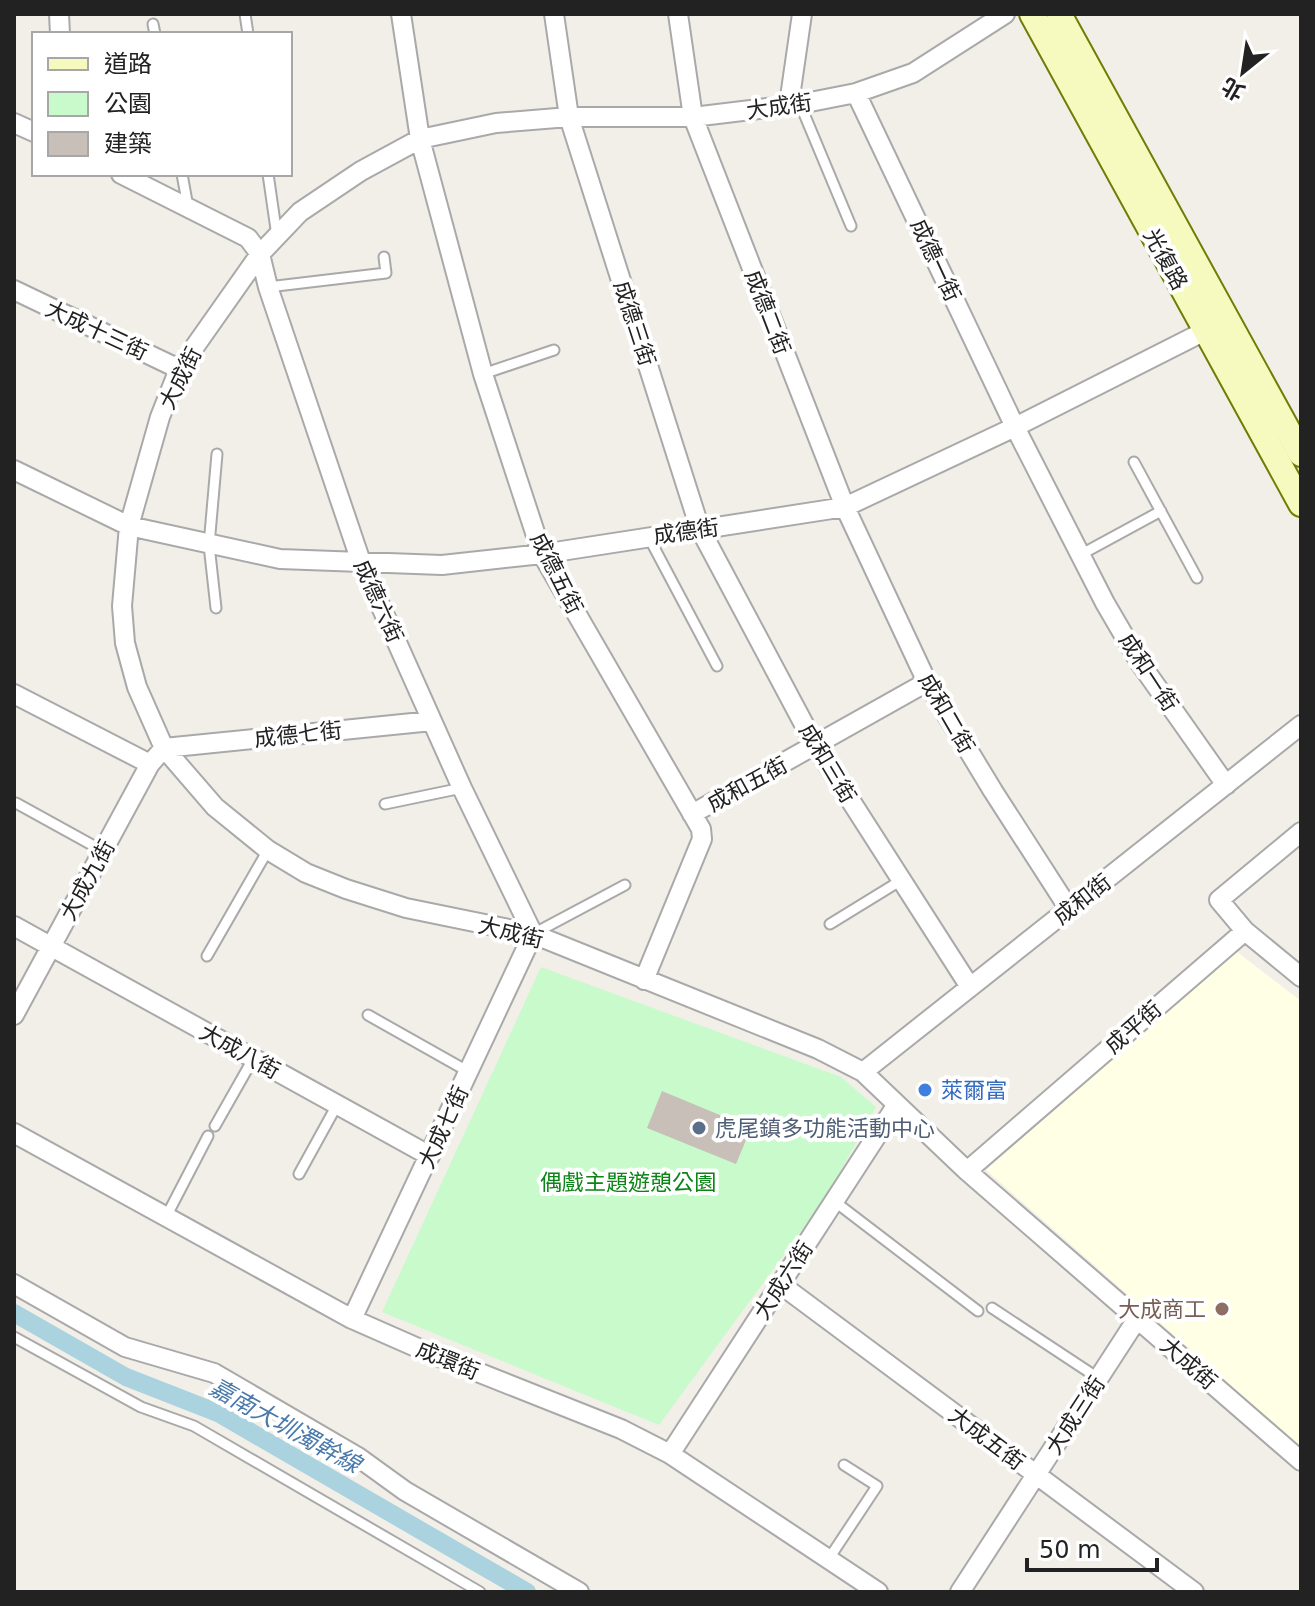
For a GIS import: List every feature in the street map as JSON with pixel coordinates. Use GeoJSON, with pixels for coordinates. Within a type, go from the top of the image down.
{"type":"FeatureCollection","features":[{"type":"Feature","properties":{"kind":"main road","name":"光復路"},"geometry":{"type":"LineString","coordinates":[[1032,14],[1301,504]]}},
{"type":"Feature","properties":{"kind":"main road","name":"光復路"},"geometry":{"type":"LineString","coordinates":[[1059,14],[1301,454]]}},
{"type":"Feature","properties":{"kind":"street","name":"成德五街"},"geometry":{"type":"LineString","coordinates":[[401,14],[420,139],[483,374],[542,554],[701,829],[702,839],[644,980]]}},
{"type":"Feature","properties":{"kind":"street","name":"成德三街"},"geometry":{"type":"LineString","coordinates":[[554,14],[569,117],[700,529]]}},
{"type":"Feature","properties":{"kind":"street","name":"成德二街"},"geometry":{"type":"LineString","coordinates":[[678,14],[693,117],[845,507]]}},
{"type":"Feature","properties":{"kind":"street"},"geometry":{"type":"LineString","coordinates":[[795,104],[802,14]]}},
{"type":"Feature","properties":{"kind":"street","name":"大成街"},"geometry":{"type":"LineString","coordinates":[[1005,14],[913,73],[856,93],[693,117],[569,117],[496,123],[420,139],[348,179],[300,212],[260,254],[179,369],[160,417],[129,526],[122,606],[125,643],[137,687],[164,748],[215,807],[268,850],[306,873],[346,889],[406,908],[533,934],[818,1049],[863,1072],[967,1171],[1301,1461]]}},
{"type":"Feature","properties":{"kind":"street","name":"成德一街"},"geometry":{"type":"LineString","coordinates":[[856,93],[1015,427]]}},
{"type":"Feature","properties":{"kind":"street"},"geometry":{"type":"LineString","coordinates":[[125,176],[248,238],[260,254]]}},
{"type":"Feature","properties":{"kind":"street","name":"成德六街"},"geometry":{"type":"LineString","coordinates":[[260,254],[268,287],[361,562],[462,788],[533,934]]}},
{"type":"Feature","properties":{"kind":"street","name":"大成十三街"},"geometry":{"type":"LineString","coordinates":[[14,290],[179,369]]}},
{"type":"Feature","properties":{"kind":"street","name":"成德街"},"geometry":{"type":"LineString","coordinates":[[14,470],[129,526],[280,559],[442,565],[542,554],[845,507],[1015,427],[1205,331]]}},
{"type":"Feature","properties":{"kind":"street","name":"成和一街"},"geometry":{"type":"LineString","coordinates":[[1015,427],[1080,555],[1140,663],[1226,785]]}},
{"type":"Feature","properties":{"kind":"street","name":"成和二街"},"geometry":{"type":"LineString","coordinates":[[845,507],[927,682],[1069,909]]}},
{"type":"Feature","properties":{"kind":"street","name":"成和三街"},"geometry":{"type":"LineString","coordinates":[[700,529],[815,745],[970,987]]}},
{"type":"Feature","properties":{"kind":"street","name":"成和五街"},"geometry":{"type":"LineString","coordinates":[[692,814],[927,682]]}},
{"type":"Feature","properties":{"kind":"street"},"geometry":{"type":"LineString","coordinates":[[14,695],[150,764]]}},
{"type":"Feature","properties":{"kind":"street","name":"成德七街"},"geometry":{"type":"LineString","coordinates":[[164,748],[432,721]]}},
{"type":"Feature","properties":{"kind":"street","name":"成和街"},"geometry":{"type":"LineString","coordinates":[[863,1072],[1301,725]]}},
{"type":"Feature","properties":{"kind":"street","name":"大成九街"},"geometry":{"type":"LineString","coordinates":[[14,1015],[150,764],[164,748]]}},
{"type":"Feature","properties":{"kind":"street"},"geometry":{"type":"LineString","coordinates":[[1301,832],[1219,900],[1245,931],[1301,977]]}},
{"type":"Feature","properties":{"kind":"street","name":"大成八街"},"geometry":{"type":"LineString","coordinates":[[14,926],[430,1156]]}},
{"type":"Feature","properties":{"kind":"street","name":"成平街"},"geometry":{"type":"LineString","coordinates":[[967,1171],[1245,931]]}},
{"type":"Feature","properties":{"kind":"street","name":"大成七街"},"geometry":{"type":"LineString","coordinates":[[352,1319],[533,934]]}},
{"type":"Feature","properties":{"kind":"street","name":"大成六街"},"geometry":{"type":"LineString","coordinates":[[670,1454],[896,1106]]}},
{"type":"Feature","properties":{"kind":"street","name":"成環街"},"geometry":{"type":"LineString","coordinates":[[14,1133],[352,1319],[621,1429],[670,1454],[878,1592]]}},
{"type":"Feature","properties":{"kind":"street"},"geometry":{"type":"LineString","coordinates":[[14,1284],[125,1347],[214,1373],[358,1457],[405,1491],[579,1592]]}},
{"type":"Feature","properties":{"kind":"street","name":"大成五街"},"geometry":{"type":"LineString","coordinates":[[780,1284],[1194,1592]]}},
{"type":"Feature","properties":{"kind":"street","name":"大成三街"},"geometry":{"type":"LineString","coordinates":[[960,1592],[1137,1319]]}},
{"type":"Feature","properties":{"kind":"lane"},"geometry":{"type":"LineString","coordinates":[[795,104],[851,226]]}},
{"type":"Feature","properties":{"kind":"lane"},"geometry":{"type":"LineString","coordinates":[[182,176],[188,207]]}},
{"type":"Feature","properties":{"kind":"lane"},"geometry":{"type":"LineString","coordinates":[[268,176],[277,236]]}},
{"type":"Feature","properties":{"kind":"lane"},"geometry":{"type":"LineString","coordinates":[[268,287],[386,273],[384,257]]}},
{"type":"Feature","properties":{"kind":"lane"},"geometry":{"type":"LineString","coordinates":[[483,374],[554,350]]}},
{"type":"Feature","properties":{"kind":"lane"},"geometry":{"type":"LineString","coordinates":[[216,608],[209,545],[217,454]]}},
{"type":"Feature","properties":{"kind":"lane"},"geometry":{"type":"LineString","coordinates":[[1134,462],[1197,578]]}},
{"type":"Feature","properties":{"kind":"lane"},"geometry":{"type":"LineString","coordinates":[[1080,555],[1161,511]]}},
{"type":"Feature","properties":{"kind":"lane"},"geometry":{"type":"LineString","coordinates":[[648,536],[717,666]]}},
{"type":"Feature","properties":{"kind":"lane"},"geometry":{"type":"LineString","coordinates":[[385,804],[462,788]]}},
{"type":"Feature","properties":{"kind":"lane"},"geometry":{"type":"LineString","coordinates":[[16,803],[103,851]]}},
{"type":"Feature","properties":{"kind":"lane"},"geometry":{"type":"LineString","coordinates":[[207,956],[268,850]]}},
{"type":"Feature","properties":{"kind":"lane"},"geometry":{"type":"LineString","coordinates":[[830,924],[900,881]]}},
{"type":"Feature","properties":{"kind":"lane"},"geometry":{"type":"LineString","coordinates":[[533,934],[625,885]]}},
{"type":"Feature","properties":{"kind":"lane"},"geometry":{"type":"LineString","coordinates":[[368,1015],[469,1072]]}},
{"type":"Feature","properties":{"kind":"lane"},"geometry":{"type":"LineString","coordinates":[[215,1126],[253,1059]]}},
{"type":"Feature","properties":{"kind":"lane"},"geometry":{"type":"LineString","coordinates":[[299,1174],[337,1105]]}},
{"type":"Feature","properties":{"kind":"lane"},"geometry":{"type":"LineString","coordinates":[[166,1217],[208,1136]]}},
{"type":"Feature","properties":{"kind":"lane"},"geometry":{"type":"LineString","coordinates":[[834,1201],[978,1311]]}},
{"type":"Feature","properties":{"kind":"lane"},"geometry":{"type":"LineString","coordinates":[[992,1308],[1098,1378]]}},
{"type":"Feature","properties":{"kind":"lane"},"geometry":{"type":"LineString","coordinates":[[14,1337],[141,1407],[194,1426],[480,1592]]}},
{"type":"Feature","properties":{"kind":"lane"},"geometry":{"type":"LineString","coordinates":[[828,1560],[877,1486],[844,1465]]}},
{"type":"Feature","properties":{"kind":"shaded area","name":"大成商工"},"geometry":{"type":"Polygon","coordinates":[[[1236,951],[1301,1001],[1301,1447],[986,1170],[1236,951]]]}},
{"type":"Feature","properties":{"kind":"green space","name":"偶戲主題遊憩公園"},"geometry":{"type":"Polygon","coordinates":[[[541,967],[841,1077],[876,1107],[826,1197],[659,1425],[382,1312],[541,967]]]}},
{"type":"Feature","properties":{"kind":"building","name":"虎尾鎮多功能活動中心"},"geometry":{"type":"Polygon","coordinates":[[[662,1091],[751,1128],[736,1164],[647,1128],[662,1091]]]}},
{"type":"Feature","properties":{"kind":"waterway","name":"嘉南大圳濁幹線"},"geometry":{"type":"LineString","coordinates":[[14,1313],[126,1377],[218,1413],[527,1592]]}},
{"type":"Feature","properties":{"kind":"place","name":"萊爾富"},"geometry":{"type":"Point","coordinates":[925,1090]}},
{"type":"Feature","properties":{"kind":"place","name":"虎尾鎮多功能活動中心"},"geometry":{"type":"Point","coordinates":[699,1128]}},
{"type":"Feature","properties":{"kind":"place","name":"大成商工"},"geometry":{"type":"Point","coordinates":[1222,1309]}}]}
